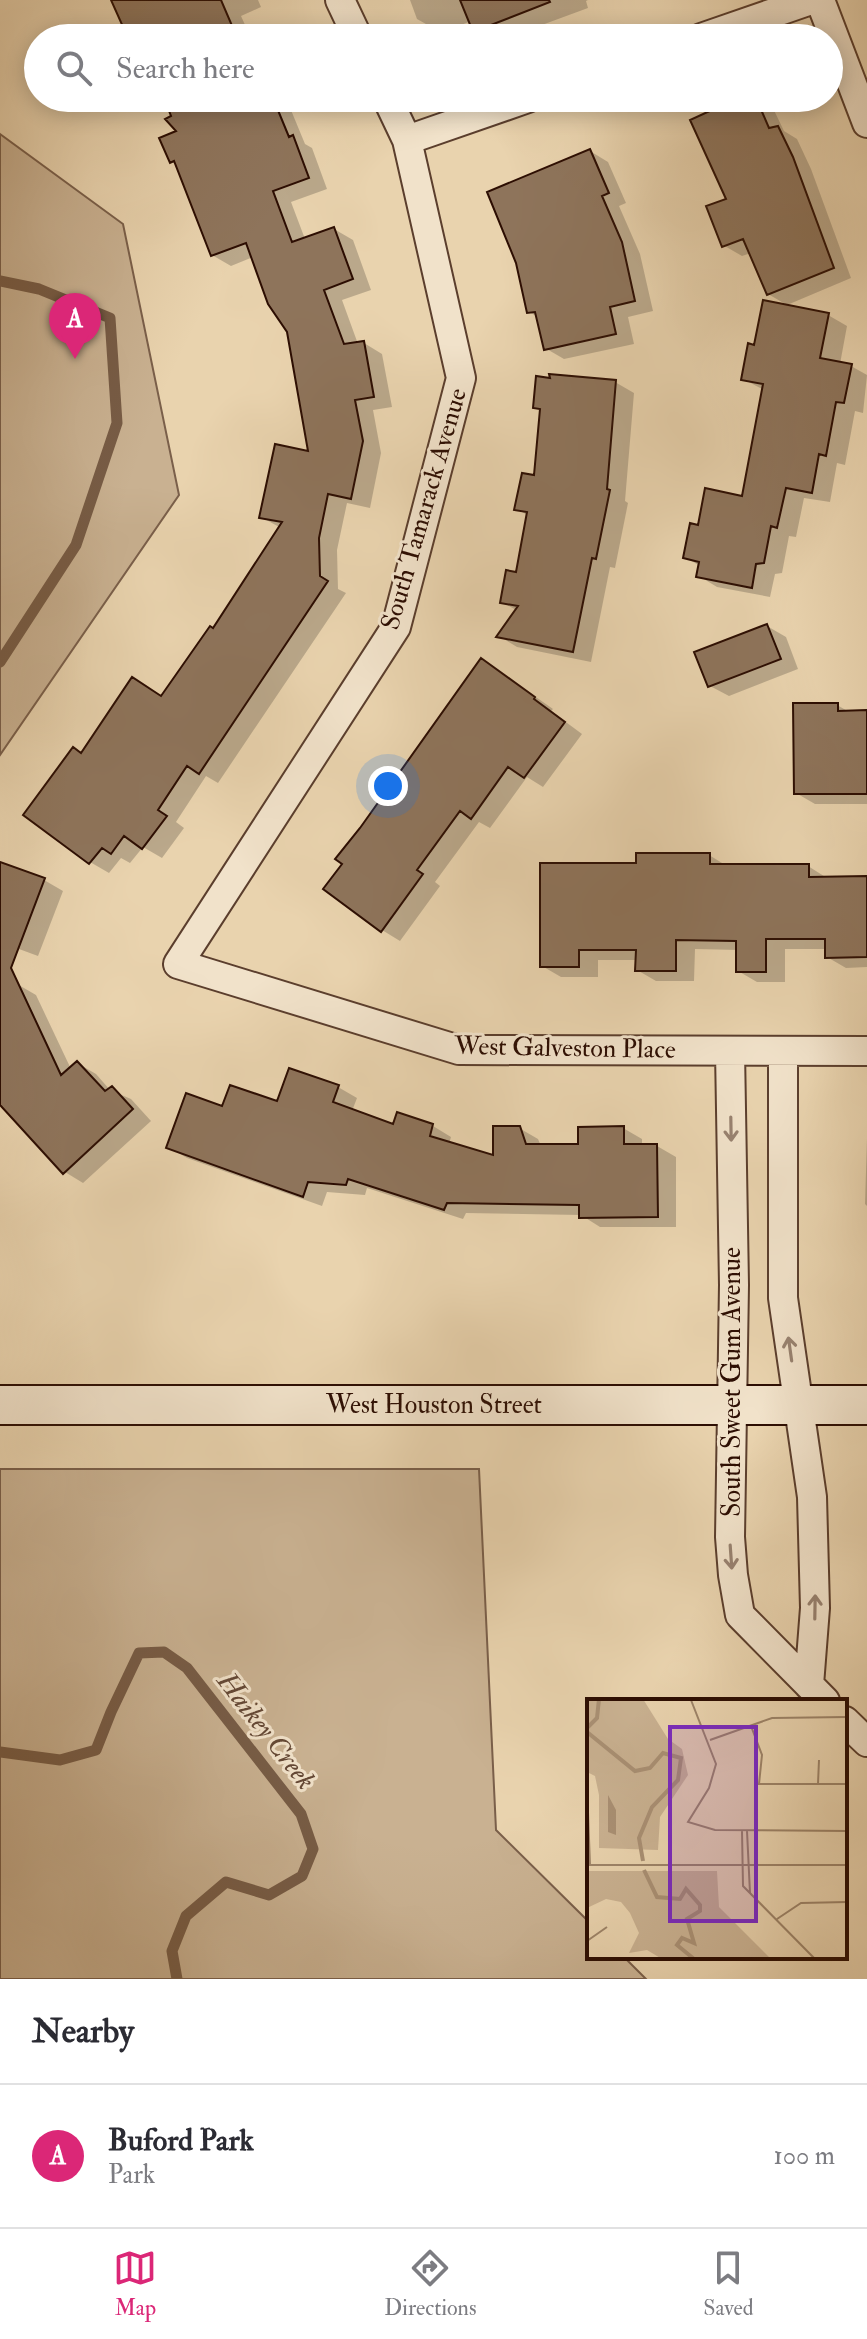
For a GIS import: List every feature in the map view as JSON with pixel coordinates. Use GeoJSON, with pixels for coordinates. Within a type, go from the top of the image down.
{"type":"FeatureCollection","features":[{"type":"Feature","properties":{"kind":"main road","name":"West Houston Street"},"geometry":{"type":"LineString","coordinates":[[0,1405],[867,1405]]}},
{"type":"Feature","properties":{"kind":"street"},"geometry":{"type":"LineString","coordinates":[[340,0],[351,24]]}},
{"type":"Feature","properties":{"kind":"street"},"geometry":{"type":"LineString","coordinates":[[742,24],[811,0]]}},
{"type":"Feature","properties":{"kind":"street"},"geometry":{"type":"LineString","coordinates":[[820,0],[829,24]]}},
{"type":"Feature","properties":{"kind":"street"},"geometry":{"type":"LineString","coordinates":[[843,60],[867,123]]}},
{"type":"Feature","properties":{"kind":"street","name":"South Tamarack Avenue"},"geometry":{"type":"LineString","coordinates":[[178,964],[396,627],[461,378],[407,140],[394,112]]}},
{"type":"Feature","properties":{"kind":"street"},"geometry":{"type":"LineString","coordinates":[[407,140],[488,112]]}},
{"type":"Feature","properties":{"kind":"street","name":"West Galveston Place"},"geometry":{"type":"LineString","coordinates":[[178,964],[459,1050],[867,1051]]}},
{"type":"Feature","properties":{"kind":"street","name":"South Sweet Gum Avenue"},"geometry":{"type":"LineString","coordinates":[[730,1051],[734,1285],[730,1537],[733,1575],[740,1615],[817,1693]]}},
{"type":"Feature","properties":{"kind":"street","name":"South Sweet Gum Avenue"},"geometry":{"type":"LineString","coordinates":[[783,1051],[783,1298],[812,1497],[817,1693]]}},
{"type":"Feature","properties":{"kind":"street"},"geometry":{"type":"LineString","coordinates":[[847,1723],[867,1742]]}},
{"type":"Feature","properties":{"kind":"shaded area"},"geometry":{"type":"Polygon","coordinates":[[[0,134],[123,224],[179,495],[0,755],[0,134]]]}},
{"type":"Feature","properties":{"kind":"shaded area"},"geometry":{"type":"Polygon","coordinates":[[[0,1469],[479,1469],[496,1830],[587,1920],[587,1959],[626,1959],[646,1979],[0,1979],[0,1469]]]}},
{"type":"Feature","properties":{"kind":"building"},"geometry":{"type":"Polygon","coordinates":[[[111,0],[221,0],[231,24],[122,24],[111,0]]]}},
{"type":"Feature","properties":{"kind":"building"},"geometry":{"type":"Polygon","coordinates":[[[460,0],[550,2],[494,24],[470,24],[460,0]]]}},
{"type":"Feature","properties":{"kind":"building"},"geometry":{"type":"Polygon","coordinates":[[[169,112],[279,112],[289,137],[293,135],[309,178],[273,191],[292,242],[334,227],[353,279],[324,290],[344,344],[364,341],[374,397],[355,400],[363,441],[351,499],[328,494],[319,538],[320,576],[328,581],[199,774],[187,766],[158,810],[167,816],[142,849],[124,836],[111,854],[102,848],[89,864],[23,815],[73,747],[81,753],[132,677],[161,696],[210,626],[213,628],[282,522],[259,518],[275,444],[308,451],[287,332],[268,304],[246,243],[211,256],[174,161],[170,163],[159,138],[176,131],[165,119],[171,116],[169,112]]]}},
{"type":"Feature","properties":{"kind":"building"},"geometry":{"type":"Polygon","coordinates":[[[707,112],[762,112],[769,128],[778,126],[793,157],[834,268],[767,295],[743,239],[722,247],[706,206],[726,199],[690,120],[707,112]]]}},
{"type":"Feature","properties":{"kind":"building"},"geometry":{"type":"Polygon","coordinates":[[[590,149],[609,193],[602,196],[622,242],[635,301],[610,307],[616,334],[544,350],[535,312],[527,313],[516,263],[487,192],[590,149]]]}},
{"type":"Feature","properties":{"kind":"building"},"geometry":{"type":"Polygon","coordinates":[[[763,300],[829,313],[820,358],[852,364],[844,403],[836,402],[826,456],[819,454],[812,493],[786,488],[777,528],[771,526],[764,563],[756,564],[752,588],[696,577],[699,562],[683,558],[690,523],[698,525],[705,488],[742,496],[763,384],[741,380],[748,343],[754,345],[763,300]]]}},
{"type":"Feature","properties":{"kind":"building"},"geometry":{"type":"Polygon","coordinates":[[[549,374],[616,380],[607,489],[610,490],[596,559],[592,558],[573,652],[496,637],[518,606],[500,603],[506,570],[516,572],[527,512],[514,510],[522,473],[534,475],[540,409],[533,408],[536,376],[550,378],[549,374]]]}},
{"type":"Feature","properties":{"kind":"building"},"geometry":{"type":"Polygon","coordinates":[[[767,624],[781,659],[708,687],[694,652],[767,624]]]}},
{"type":"Feature","properties":{"kind":"building"},"geometry":{"type":"Polygon","coordinates":[[[481,658],[565,722],[524,778],[508,767],[471,819],[460,811],[417,870],[423,874],[381,932],[323,889],[342,864],[335,859],[481,658]]]}},
{"type":"Feature","properties":{"kind":"building"},"geometry":{"type":"Polygon","coordinates":[[[793,703],[838,703],[838,711],[867,710],[867,794],[794,794],[793,703]]]}},
{"type":"Feature","properties":{"kind":"building"},"geometry":{"type":"Polygon","coordinates":[[[636,853],[710,853],[710,864],[809,864],[809,877],[867,876],[867,957],[825,958],[825,939],[766,939],[766,972],[736,972],[736,941],[676,940],[676,971],[635,971],[636,950],[579,950],[579,967],[540,967],[540,863],[636,863],[636,853]]]}},
{"type":"Feature","properties":{"kind":"building"},"geometry":{"type":"Polygon","coordinates":[[[0,862],[45,878],[11,968],[61,1075],[77,1061],[105,1091],[112,1086],[133,1109],[63,1174],[0,1105],[0,862]]]}},
{"type":"Feature","properties":{"kind":"building"},"geometry":{"type":"Polygon","coordinates":[[[289,1068],[339,1085],[333,1102],[393,1124],[397,1112],[433,1124],[430,1136],[493,1155],[493,1126],[520,1126],[526,1144],[578,1144],[578,1127],[624,1126],[624,1144],[657,1144],[658,1217],[579,1218],[579,1205],[447,1203],[444,1210],[348,1179],[346,1185],[308,1182],[303,1197],[166,1148],[186,1093],[222,1106],[230,1085],[277,1101],[289,1068]]]}},
{"type":"Feature","properties":{"kind":"waterway","name":"Haikey Creek"},"geometry":{"type":"LineString","coordinates":[[0,281],[39,289],[110,318],[117,423],[76,545],[0,662]]}},
{"type":"Feature","properties":{"kind":"waterway","name":"Haikey Creek"},"geometry":{"type":"LineString","coordinates":[[0,1752],[60,1760],[96,1750],[139,1653],[164,1652],[187,1668],[301,1814],[313,1849],[302,1876],[269,1895],[226,1882],[186,1916],[172,1951],[177,1979]]}},
{"type":"Feature","properties":{"kind":"place","name":"Buford Park"},"geometry":{"type":"Point","coordinates":[75,359]}}]}
